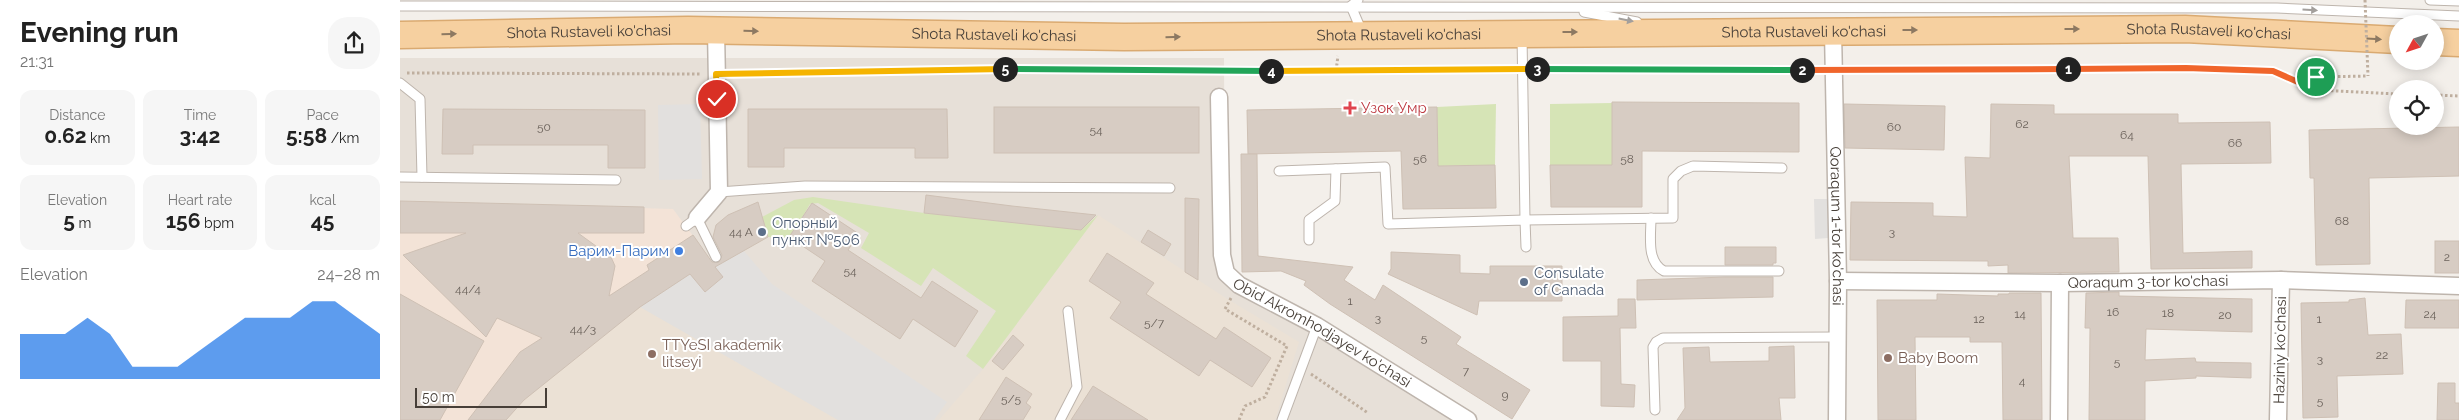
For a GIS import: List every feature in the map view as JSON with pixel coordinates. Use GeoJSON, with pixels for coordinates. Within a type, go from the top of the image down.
{"type":"FeatureCollection","features":[{"type":"Feature","properties":{"kind":"main road","name":"Shota Rustaveli ko'chasi"},"geometry":{"type":"LineString","coordinates":[[400,36],[716,30],[1124,37],[1363,36],[1686,31],[2185,29],[2389,40]]}},
{"type":"Feature","properties":{"kind":"main road"},"geometry":{"type":"LineString","coordinates":[[2444,42],[2459,43]]}},
{"type":"Feature","properties":{"kind":"street"},"geometry":{"type":"LineString","coordinates":[[692,222],[719,192],[716,30]]}},
{"type":"Feature","properties":{"kind":"street","name":"Qoraqum 1-tor ko'chasi"},"geometry":{"type":"LineString","coordinates":[[1833,31],[1838,281],[1837,420]]}},
{"type":"Feature","properties":{"kind":"street","name":"Obid Akromhodjayev ko'chasi"},"geometry":{"type":"LineString","coordinates":[[1219,96],[1223,259],[1228,277],[1239,285],[1317,326],[1468,420]]}},
{"type":"Feature","properties":{"kind":"street","name":"Qoraqum 3-tor ko'chasi"},"geometry":{"type":"LineString","coordinates":[[1838,281],[2060,283],[2282,280],[2459,286]]}},
{"type":"Feature","properties":{"kind":"street","name":"Haziniy koʻchasi"},"geometry":{"type":"LineString","coordinates":[[2278,420],[2282,280]]}},
{"type":"Feature","properties":{"kind":"street"},"geometry":{"type":"LineString","coordinates":[[2059,420],[2060,283]]}},
{"type":"Feature","properties":{"kind":"lane"},"geometry":{"type":"LineString","coordinates":[[2430,0],[2459,1]]}},
{"type":"Feature","properties":{"kind":"lane"},"geometry":{"type":"LineString","coordinates":[[400,6],[1355,3],[1561,8],[2277,8],[2459,16]]}},
{"type":"Feature","properties":{"kind":"lane"},"geometry":{"type":"LineString","coordinates":[[1355,3],[1363,36]]}},
{"type":"Feature","properties":{"kind":"lane"},"geometry":{"type":"LineString","coordinates":[[1561,8],[1686,31]]}},
{"type":"Feature","properties":{"kind":"lane"},"geometry":{"type":"LineString","coordinates":[[1522,33],[1526,247]]}},
{"type":"Feature","properties":{"kind":"lane"},"geometry":{"type":"LineString","coordinates":[[400,83],[420,99],[422,177]]}},
{"type":"Feature","properties":{"kind":"lane"},"geometry":{"type":"LineString","coordinates":[[1279,171],[1385,167],[1388,224],[1673,218],[1673,179],[1681,171],[1694,166],[1782,168]]}},
{"type":"Feature","properties":{"kind":"lane"},"geometry":{"type":"LineString","coordinates":[[1309,240],[1309,220],[1335,201],[1336,169]]}},
{"type":"Feature","properties":{"kind":"lane"},"geometry":{"type":"LineString","coordinates":[[400,177],[616,180]]}},
{"type":"Feature","properties":{"kind":"lane"},"geometry":{"type":"LineString","coordinates":[[719,192],[805,186],[1170,188]]}},
{"type":"Feature","properties":{"kind":"lane"},"geometry":{"type":"LineString","coordinates":[[1650,218],[1652,259],[1659,269],[1664,271],[1779,271]]}},
{"type":"Feature","properties":{"kind":"lane"},"geometry":{"type":"LineString","coordinates":[[692,222],[716,257]]}},
{"type":"Feature","properties":{"kind":"lane"},"geometry":{"type":"LineString","coordinates":[[1060,420],[1077,387],[1068,311]]}},
{"type":"Feature","properties":{"kind":"lane"},"geometry":{"type":"LineString","coordinates":[[1282,420],[1317,326]]}},
{"type":"Feature","properties":{"kind":"lane"},"geometry":{"type":"LineString","coordinates":[[1655,410],[1653,347],[1656,342],[1663,338],[1838,337]]}},
{"type":"Feature","properties":{"kind":"path"},"geometry":{"type":"LineString","coordinates":[[2316,90],[2316,77],[2368,76],[2365,0]]}},
{"type":"Feature","properties":{"kind":"path"},"geometry":{"type":"LineString","coordinates":[[1336,71],[1338,53]]}},
{"type":"Feature","properties":{"kind":"path"},"geometry":{"type":"LineString","coordinates":[[400,73],[716,74],[1040,68],[1336,71],[2186,68],[2273,71],[2316,90],[2389,94]]}},
{"type":"Feature","properties":{"kind":"path"},"geometry":{"type":"LineString","coordinates":[[2444,95],[2459,96]]}},
{"type":"Feature","properties":{"kind":"path"},"geometry":{"type":"LineString","coordinates":[[1239,285],[1225,309],[1287,346],[1265,397],[1245,406],[1239,420]]}},
{"type":"Feature","properties":{"kind":"path"},"geometry":{"type":"LineString","coordinates":[[1302,368],[1368,413]]}},
{"type":"Feature","properties":{"kind":"shaded area"},"geometry":{"type":"Polygon","coordinates":[[[400,58],[1224,58],[1225,266],[1239,285],[1468,420],[400,420],[400,58]]]}},
{"type":"Feature","properties":{"kind":"shaded area"},"geometry":{"type":"Polygon","coordinates":[[[700,104],[702,179],[659,180],[658,105],[700,104]]]}},
{"type":"Feature","properties":{"kind":"shaded area"},"geometry":{"type":"Polygon","coordinates":[[[1814,199],[1827,199],[1828,238],[1815,239],[1814,199]]]}},
{"type":"Feature","properties":{"kind":"shaded area"},"geometry":{"type":"Polygon","coordinates":[[[400,201],[673,209],[711,260],[640,307],[506,420],[400,420],[400,201]]]}},
{"type":"Feature","properties":{"kind":"shaded area"},"geometry":{"type":"Polygon","coordinates":[[[1098,215],[1229,300],[1299,342],[1275,420],[939,420],[983,369],[1098,215]]]}},
{"type":"Feature","properties":{"kind":"shaded area"},"geometry":{"type":"Polygon","coordinates":[[[744,251],[772,284],[947,402],[934,420],[838,420],[640,307],[722,253],[728,260],[744,251]]]}},
{"type":"Feature","properties":{"kind":"shaded area","name":"TTYeSI akademik litseyi"},"geometry":{"type":"Polygon","coordinates":[[[640,307],[838,420],[506,420],[524,400],[640,307]]]}},
{"type":"Feature","properties":{"kind":"green space"},"geometry":{"type":"Polygon","coordinates":[[[1612,103],[1612,165],[1550,165],[1550,104],[1612,103]]]}},
{"type":"Feature","properties":{"kind":"green space"},"geometry":{"type":"Polygon","coordinates":[[[1496,104],[1495,165],[1438,166],[1437,107],[1496,104]]]}},
{"type":"Feature","properties":{"kind":"green space"},"geometry":{"type":"Polygon","coordinates":[[[813,197],[924,213],[1081,230],[1098,215],[983,369],[966,356],[996,311],[933,268],[921,286],[861,248],[869,233],[818,203],[810,204],[790,238],[768,237],[762,217],[794,200],[813,197]]]}},
{"type":"Feature","properties":{"kind":"building"},"geometry":{"type":"Polygon","coordinates":[[[1612,102],[1799,103],[1799,152],[1642,151],[1642,207],[1551,207],[1550,165],[1612,165],[1612,102]]]}},
{"type":"Feature","properties":{"kind":"building"},"geometry":{"type":"Polygon","coordinates":[[[1844,104],[1945,106],[1944,150],[1845,148],[1844,104]]]}},
{"type":"Feature","properties":{"kind":"building"},"geometry":{"type":"Polygon","coordinates":[[[1991,104],[2054,105],[2054,114],[2178,114],[2178,123],[2270,122],[2271,163],[2181,164],[2183,253],[2252,251],[2252,268],[2151,269],[2148,156],[2069,156],[2073,238],[2118,238],[2119,272],[2008,273],[2008,265],[1988,266],[1988,261],[1850,260],[1851,202],[1933,203],[1933,216],[1967,217],[1965,157],[1990,158],[1991,104]]]}},
{"type":"Feature","properties":{"kind":"building"},"geometry":{"type":"Polygon","coordinates":[[[994,107],[1199,107],[1199,153],[994,153],[994,107]]]}},
{"type":"Feature","properties":{"kind":"building"},"geometry":{"type":"Polygon","coordinates":[[[1437,107],[1438,166],[1495,165],[1496,208],[1403,209],[1401,151],[1248,154],[1247,110],[1437,107]]]}},
{"type":"Feature","properties":{"kind":"building"},"geometry":{"type":"Polygon","coordinates":[[[443,109],[645,110],[645,168],[608,168],[608,145],[473,145],[473,154],[442,154],[443,109]]]}},
{"type":"Feature","properties":{"kind":"building"},"geometry":{"type":"Polygon","coordinates":[[[748,109],[947,109],[948,158],[915,158],[915,148],[784,148],[784,167],[748,167],[748,109]]]}},
{"type":"Feature","properties":{"kind":"building"},"geometry":{"type":"Polygon","coordinates":[[[2444,127],[2459,127],[2459,176],[2369,178],[2370,264],[2316,265],[2314,178],[2310,178],[2309,130],[2389,128],[2389,135],[2444,135],[2444,127]]]}},
{"type":"Feature","properties":{"kind":"building"},"geometry":{"type":"Polygon","coordinates":[[[1241,154],[1257,154],[1258,256],[1353,267],[1344,280],[1375,300],[1383,285],[1461,337],[1456,344],[1530,390],[1512,419],[1330,304],[1304,285],[1306,281],[1281,271],[1242,272],[1241,154]]]}},
{"type":"Feature","properties":{"kind":"building"},"geometry":{"type":"Polygon","coordinates":[[[926,195],[1096,215],[1081,230],[924,213],[926,195]]]}},
{"type":"Feature","properties":{"kind":"building"},"geometry":{"type":"Polygon","coordinates":[[[1185,198],[1199,199],[1198,280],[1185,272],[1185,198]]]}},
{"type":"Feature","properties":{"kind":"building"},"geometry":{"type":"Polygon","coordinates":[[[400,201],[644,207],[644,233],[578,233],[611,257],[615,266],[609,296],[649,270],[647,265],[693,235],[712,262],[719,262],[722,255],[713,237],[716,225],[728,215],[758,202],[768,237],[715,267],[723,277],[705,292],[690,274],[640,307],[524,400],[506,420],[468,420],[520,352],[542,338],[497,318],[486,337],[403,255],[466,233],[400,233],[400,201]]]}},
{"type":"Feature","properties":{"kind":"building"},"geometry":{"type":"Polygon","coordinates":[[[812,203],[859,234],[848,250],[921,298],[932,281],[978,311],[955,347],[913,319],[900,339],[812,281],[825,261],[789,237],[812,203]]]}},
{"type":"Feature","properties":{"kind":"building"},"geometry":{"type":"Polygon","coordinates":[[[1148,230],[1171,244],[1164,256],[1141,242],[1148,230]]]}},
{"type":"Feature","properties":{"kind":"building"},"geometry":{"type":"Polygon","coordinates":[[[2435,241],[2459,241],[2459,273],[2435,273],[2435,241]]]}},
{"type":"Feature","properties":{"kind":"building"},"geometry":{"type":"Polygon","coordinates":[[[1725,247],[1776,247],[1776,263],[1773,263],[1773,265],[1725,265],[1725,247]]]}},
{"type":"Feature","properties":{"kind":"building"},"geometry":{"type":"Polygon","coordinates":[[[1391,252],[1460,255],[1460,273],[1490,274],[1490,266],[1562,266],[1562,301],[1479,301],[1477,315],[1388,274],[1391,269],[1391,252]]]}},
{"type":"Feature","properties":{"kind":"building"},"geometry":{"type":"Polygon","coordinates":[[[1107,253],[1154,283],[1146,294],[1216,339],[1224,327],[1271,358],[1252,387],[1210,360],[1199,376],[1110,318],[1121,302],[1089,281],[1107,253]]]}},
{"type":"Feature","properties":{"kind":"building"},"geometry":{"type":"Polygon","coordinates":[[[1773,277],[1773,297],[1637,300],[1637,280],[1773,277]]]}},
{"type":"Feature","properties":{"kind":"building"},"geometry":{"type":"Polygon","coordinates":[[[2119,292],[2119,296],[2252,299],[2252,332],[2146,329],[2145,360],[2195,358],[2196,362],[2251,363],[2251,378],[2196,376],[2196,378],[2145,381],[2145,420],[2089,420],[2090,328],[2085,328],[2086,293],[2119,292]]]}},
{"type":"Feature","properties":{"kind":"building"},"geometry":{"type":"Polygon","coordinates":[[[2041,293],[2042,420],[2003,420],[2002,342],[1970,342],[1970,337],[1915,337],[1916,420],[1878,420],[1877,300],[1937,300],[1937,294],[1998,296],[1998,294],[2041,293]]]}},
{"type":"Feature","properties":{"kind":"building"},"geometry":{"type":"Polygon","coordinates":[[[400,294],[484,341],[440,420],[400,420],[400,294]]]}},
{"type":"Feature","properties":{"kind":"building"},"geometry":{"type":"Polygon","coordinates":[[[2365,298],[2368,335],[2401,334],[2403,374],[2337,376],[2338,417],[2303,418],[2301,303],[2349,302],[2349,300],[2365,298]]]}},
{"type":"Feature","properties":{"kind":"building"},"geometry":{"type":"Polygon","coordinates":[[[1618,299],[1635,299],[1636,328],[1620,328],[1621,384],[1635,385],[1634,407],[1601,406],[1601,361],[1563,361],[1563,317],[1618,316],[1618,299]]]}},
{"type":"Feature","properties":{"kind":"building"},"geometry":{"type":"Polygon","coordinates":[[[2406,300],[2459,300],[2459,328],[2405,328],[2406,300]]]}},
{"type":"Feature","properties":{"kind":"building"},"geometry":{"type":"Polygon","coordinates":[[[1013,335],[1024,345],[1003,370],[992,361],[1013,335]]]}},
{"type":"Feature","properties":{"kind":"building"},"geometry":{"type":"Polygon","coordinates":[[[1794,346],[1795,398],[1779,398],[1781,420],[1677,420],[1685,408],[1683,348],[1709,347],[1710,362],[1769,361],[1769,347],[1794,346]]]}},
{"type":"Feature","properties":{"kind":"building"},"geometry":{"type":"Polygon","coordinates":[[[1006,377],[1032,394],[1026,403],[1031,407],[1023,420],[979,420],[1006,377]]]}},
{"type":"Feature","properties":{"kind":"building"},"geometry":{"type":"Polygon","coordinates":[[[2438,383],[2455,383],[2455,403],[2459,403],[2459,420],[2437,420],[2438,383]]]}},
{"type":"Feature","properties":{"kind":"building"},"geometry":{"type":"Polygon","coordinates":[[[1093,386],[1148,420],[1071,420],[1093,386]]]}},
{"type":"Feature","properties":{"kind":"place","name":"Узок Умр"},"geometry":{"type":"Point","coordinates":[1350,108]}},
{"type":"Feature","properties":{"kind":"place","name":"Опорный пункт №506"},"geometry":{"type":"Point","coordinates":[762,232]}},
{"type":"Feature","properties":{"kind":"place","name":"Варим-Парим"},"geometry":{"type":"Point","coordinates":[679,251]}},
{"type":"Feature","properties":{"kind":"place","name":"Consulate of Canada"},"geometry":{"type":"Point","coordinates":[1524,282]}},
{"type":"Feature","properties":{"kind":"place","name":"TTYeSI akademik litseyi"},"geometry":{"type":"Point","coordinates":[652,354]}},
{"type":"Feature","properties":{"kind":"place","name":"Baby Boom"},"geometry":{"type":"Point","coordinates":[1888,358]}},
{"type":"Feature","properties":{"kind":"route"},"geometry":{"type":"LineString","coordinates":[[717,99],[716,74],[1040,68],[1336,71],[2186,68],[2273,71],[2316,90],[2316,77]]}}]}
